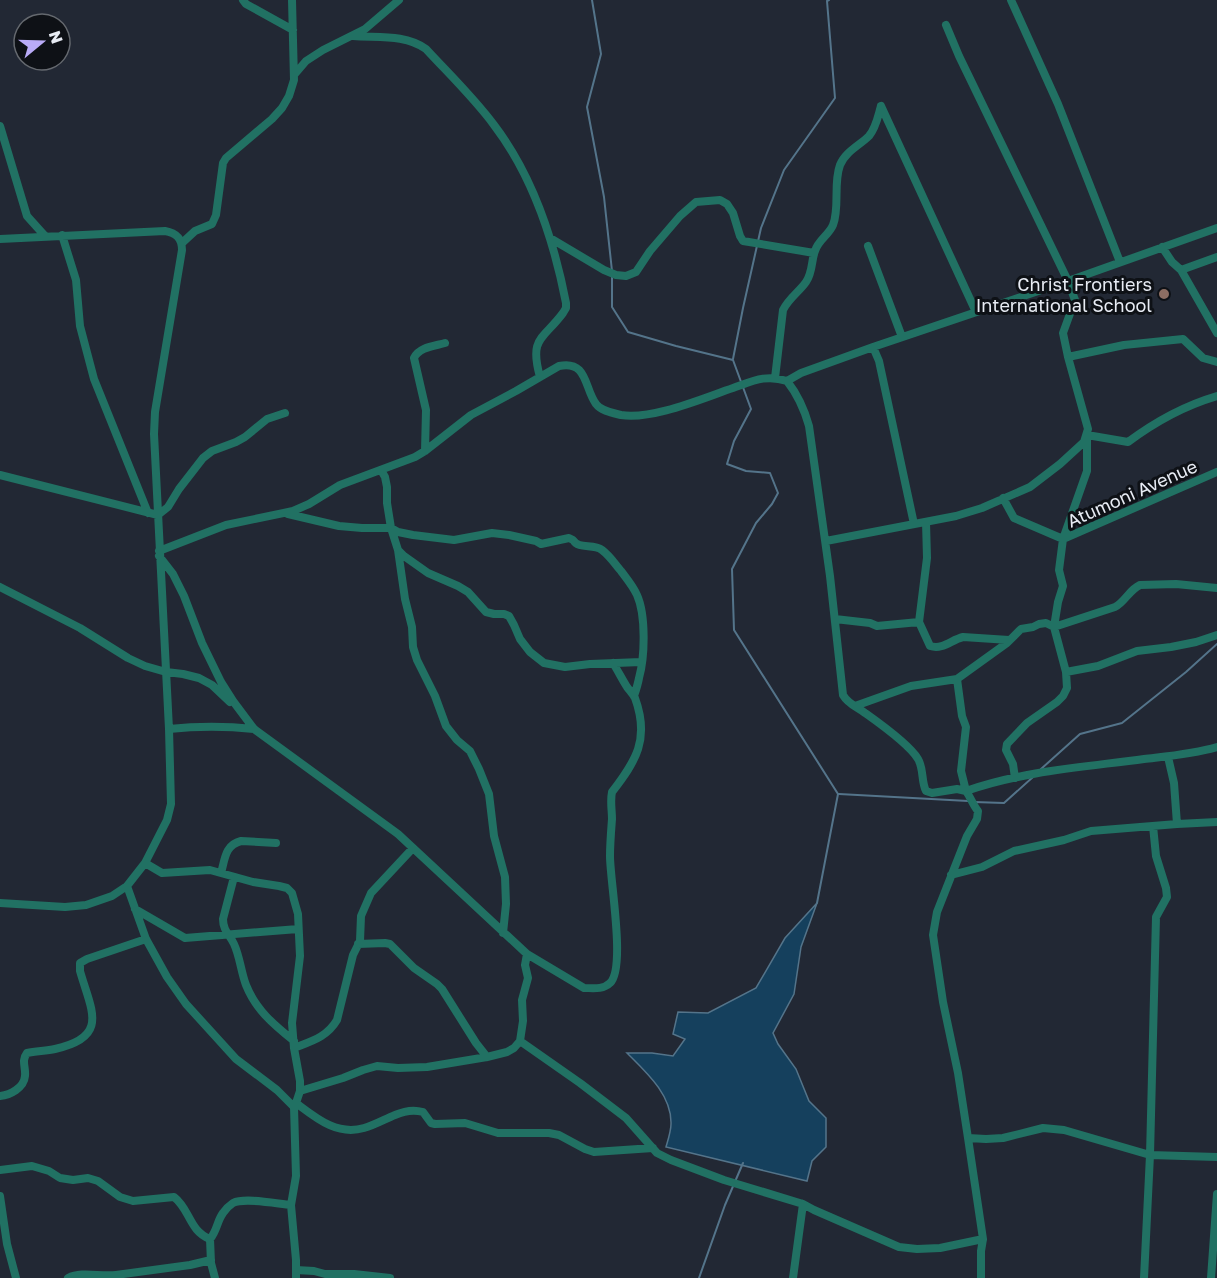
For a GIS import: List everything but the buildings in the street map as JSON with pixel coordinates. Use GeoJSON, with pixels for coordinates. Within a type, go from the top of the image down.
{"type":"FeatureCollection","features":[{"type":"Feature","properties":{"kind":"street"},"geometry":{"type":"LineString","coordinates":[[243,0],[246,4],[293,30]]}},
{"type":"Feature","properties":{"kind":"street"},"geometry":{"type":"LineString","coordinates":[[182,243],[195,231],[212,224],[216,215],[224,164],[231,153],[260,130],[282,108],[289,96],[294,80],[292,0]]}},
{"type":"Feature","properties":{"kind":"street"},"geometry":{"type":"LineString","coordinates":[[294,75],[306,61],[353,36],[399,0]]}},
{"type":"Feature","properties":{"kind":"street"},"geometry":{"type":"LineString","coordinates":[[1011,0],[1058,104],[1120,262]]}},
{"type":"Feature","properties":{"kind":"street"},"geometry":{"type":"LineString","coordinates":[[946,26],[1075,300],[1063,333],[1088,429],[1087,471],[1064,539],[1059,570],[1063,586],[1054,627],[1066,672],[1067,688],[1058,702],[1027,723],[1007,744],[1006,750],[1013,764],[1015,778]]}},
{"type":"Feature","properties":{"kind":"street"},"geometry":{"type":"LineString","coordinates":[[353,36],[407,40],[418,43],[426,49],[487,115],[519,164],[550,238],[567,303],[563,313],[537,344],[540,377]]}},
{"type":"Feature","properties":{"kind":"street"},"geometry":{"type":"LineString","coordinates":[[775,378],[783,310],[787,302],[808,279],[814,253],[834,224],[840,163],[874,129],[881,106],[975,312]]}},
{"type":"Feature","properties":{"kind":"street"},"geometry":{"type":"LineString","coordinates":[[0,126],[27,216],[45,236]]}},
{"type":"Feature","properties":{"kind":"street"},"geometry":{"type":"LineString","coordinates":[[550,238],[604,270],[626,276],[636,272],[650,251],[680,216],[696,202],[720,200],[727,204],[733,213],[743,241],[814,253]]}},
{"type":"Feature","properties":{"kind":"street"},"geometry":{"type":"LineString","coordinates":[[787,381],[801,373],[873,347],[1217,228]]}},
{"type":"Feature","properties":{"kind":"street"},"geometry":{"type":"LineString","coordinates":[[0,239],[165,231],[178,236],[182,243],[155,412],[154,434],[169,729],[171,804],[167,820],[144,863],[128,886],[112,896],[86,905],[65,907],[0,903]]}},
{"type":"Feature","properties":{"kind":"street"},"geometry":{"type":"LineString","coordinates":[[62,235],[76,280],[81,326],[94,379],[148,513]]}},
{"type":"Feature","properties":{"kind":"street"},"geometry":{"type":"LineString","coordinates":[[868,246],[903,337]]}},
{"type":"Feature","properties":{"kind":"street"},"geometry":{"type":"LineString","coordinates":[[1162,247],[1172,262],[1181,270],[1217,333]]}},
{"type":"Feature","properties":{"kind":"street"},"geometry":{"type":"LineString","coordinates":[[1181,270],[1217,256]]}},
{"type":"Feature","properties":{"kind":"street"},"geometry":{"type":"LineString","coordinates":[[1068,357],[1124,345],[1183,339],[1203,358],[1217,362]]}},
{"type":"Feature","properties":{"kind":"street"},"geometry":{"type":"LineString","coordinates":[[425,451],[426,410],[414,358],[418,351],[445,343]]}},
{"type":"Feature","properties":{"kind":"street"},"geometry":{"type":"LineString","coordinates":[[873,347],[879,361],[914,524]]}},
{"type":"Feature","properties":{"kind":"street"},"geometry":{"type":"LineString","coordinates":[[159,554],[226,525],[285,514],[309,504],[340,485],[415,457],[471,415],[559,366],[567,364],[577,368],[585,376],[596,404],[600,408],[623,415],[644,416],[759,379],[775,378],[787,381],[800,400],[809,426],[826,541],[843,695],[846,700],[887,729],[918,759],[926,791],[932,793],[957,789],[966,791],[986,784],[1040,773],[1168,757],[1217,747]]}},
{"type":"Feature","properties":{"kind":"street"},"geometry":{"type":"LineString","coordinates":[[1087,435],[1128,442],[1151,425],[1196,402],[1217,396]]}},
{"type":"Feature","properties":{"kind":"street"},"geometry":{"type":"LineString","coordinates":[[0,475],[158,515],[168,507],[203,458],[212,451],[236,442],[267,419],[285,413]]}},
{"type":"Feature","properties":{"kind":"street"},"geometry":{"type":"LineString","coordinates":[[826,541],[956,516],[982,508],[1030,487],[1060,464],[1084,442],[1087,435]]}},
{"type":"Feature","properties":{"kind":"street"},"geometry":{"type":"LineString","coordinates":[[381,470],[387,487],[391,528],[398,550],[417,660],[435,696],[446,726],[470,751],[489,794],[494,836],[505,877],[506,904],[503,933]]}},
{"type":"Feature","properties":{"kind":"street","name":"Atumoni Avenue"},"geometry":{"type":"LineString","coordinates":[[1003,498],[1014,518],[1064,539],[1217,472]]}},
{"type":"Feature","properties":{"kind":"street"},"geometry":{"type":"LineString","coordinates":[[285,514],[339,526],[391,528],[413,535],[454,540],[492,533],[541,544],[569,538],[580,546],[600,549],[610,557],[630,582],[638,597],[644,631],[640,676],[634,696]]}},
{"type":"Feature","properties":{"kind":"street"},"geometry":{"type":"LineString","coordinates":[[926,522],[927,558],[919,622],[930,646],[942,647],[963,637],[1009,640]]}},
{"type":"Feature","properties":{"kind":"street"},"geometry":{"type":"LineString","coordinates":[[398,550],[428,573],[468,592],[486,612],[509,616],[520,639],[530,652],[544,663],[565,667],[641,662]]}},
{"type":"Feature","properties":{"kind":"street"},"geometry":{"type":"LineString","coordinates":[[159,554],[173,574],[184,596],[202,643],[221,682],[243,716]]}},
{"type":"Feature","properties":{"kind":"street"},"geometry":{"type":"LineString","coordinates":[[855,706],[911,687],[957,679],[1021,629],[1039,624],[1054,627],[1121,604],[1140,585],[1176,584],[1217,588]]}},
{"type":"Feature","properties":{"kind":"street"},"geometry":{"type":"LineString","coordinates":[[0,587],[81,628],[128,658],[145,666],[199,678],[212,685],[254,729],[414,848],[527,954],[584,987],[593,988],[603,987],[610,983],[616,974],[617,950],[610,857],[612,819],[610,797],[633,763],[642,730],[634,696],[613,663]]}},
{"type":"Feature","properties":{"kind":"street"},"geometry":{"type":"LineString","coordinates":[[835,619],[870,623],[877,626],[919,622]]}},
{"type":"Feature","properties":{"kind":"street"},"geometry":{"type":"LineString","coordinates":[[1066,672],[1098,666],[1137,651],[1171,647],[1217,635]]}},
{"type":"Feature","properties":{"kind":"street"},"geometry":{"type":"LineString","coordinates":[[957,679],[962,716],[966,727],[961,771],[966,791],[978,811],[977,819],[967,836],[937,912],[933,936],[943,1002],[958,1073],[984,1239],[981,1251],[981,1278]]}},
{"type":"Feature","properties":{"kind":"street"},"geometry":{"type":"LineString","coordinates":[[169,729],[218,726],[254,729]]}},
{"type":"Feature","properties":{"kind":"street"},"geometry":{"type":"LineString","coordinates":[[1168,757],[1174,783],[1177,824]]}},
{"type":"Feature","properties":{"kind":"street"},"geometry":{"type":"LineString","coordinates":[[951,875],[982,867],[1014,851],[1064,840],[1091,831],[1217,822]]}},
{"type":"Feature","properties":{"kind":"street"},"geometry":{"type":"LineString","coordinates":[[1144,1278],[1150,1155],[1156,917],[1167,897],[1156,856],[1153,826]]}},
{"type":"Feature","properties":{"kind":"street"},"geometry":{"type":"LineString","coordinates":[[221,873],[227,851],[235,842],[276,843]]}},
{"type":"Feature","properties":{"kind":"street"},"geometry":{"type":"LineString","coordinates":[[294,1045],[323,1036],[332,1029],[337,1020],[353,955],[360,941],[361,916],[371,893],[414,848]]}},
{"type":"Feature","properties":{"kind":"street"},"geometry":{"type":"LineString","coordinates":[[144,863],[162,873],[210,870],[287,888],[292,893],[297,914],[300,956],[292,1023],[300,1081],[300,1091],[295,1105],[296,1176],[291,1206],[296,1274],[314,1271],[325,1274],[390,1278]]}},
{"type":"Feature","properties":{"kind":"street"},"geometry":{"type":"LineString","coordinates":[[234,877],[223,926],[234,943],[247,987],[262,1013],[294,1045]]}},
{"type":"Feature","properties":{"kind":"street"},"geometry":{"type":"LineString","coordinates":[[128,886],[146,939],[180,995],[236,1059],[318,1120],[344,1130],[363,1129],[402,1112],[415,1110],[423,1112],[431,1123],[435,1124],[465,1123],[498,1133],[549,1133],[594,1152],[652,1148]]}},
{"type":"Feature","properties":{"kind":"street"},"geometry":{"type":"LineString","coordinates":[[135,909],[185,938],[298,928]]}},
{"type":"Feature","properties":{"kind":"street"},"geometry":{"type":"LineString","coordinates":[[0,1096],[8,1095],[21,1085],[25,1078],[23,1061],[27,1053],[72,1044],[87,1034],[92,1026],[93,1016],[80,971],[80,963],[146,939]]}},
{"type":"Feature","properties":{"kind":"street"},"geometry":{"type":"LineString","coordinates":[[358,944],[390,944],[414,968],[437,984],[487,1057]]}},
{"type":"Feature","properties":{"kind":"street"},"geometry":{"type":"LineString","coordinates":[[300,1091],[377,1066],[427,1067],[487,1057],[514,1048],[520,1041],[523,1021],[522,1000],[528,978],[525,965],[527,954]]}},
{"type":"Feature","properties":{"kind":"street"},"geometry":{"type":"LineString","coordinates":[[520,1041],[626,1118],[657,1153],[671,1160],[803,1204],[899,1247],[940,1248],[984,1239]]}},
{"type":"Feature","properties":{"kind":"street"},"geometry":{"type":"LineString","coordinates":[[968,1138],[1003,1138],[1043,1128],[1064,1130],[1150,1155],[1217,1157]]}},
{"type":"Feature","properties":{"kind":"street"},"geometry":{"type":"LineString","coordinates":[[0,1170],[32,1166],[49,1171],[60,1178],[74,1180],[88,1178],[98,1181],[120,1197],[133,1201],[174,1197],[181,1202],[194,1228],[210,1239]]}},
{"type":"Feature","properties":{"kind":"street"},"geometry":{"type":"LineString","coordinates":[[1211,1278],[1215,1261],[1217,1194]]}},
{"type":"Feature","properties":{"kind":"street"},"geometry":{"type":"LineString","coordinates":[[0,1196],[7,1244],[16,1278]]}},
{"type":"Feature","properties":{"kind":"street"},"geometry":{"type":"LineString","coordinates":[[215,1278],[210,1239],[224,1210],[234,1202],[249,1201],[291,1206]]}},
{"type":"Feature","properties":{"kind":"street"},"geometry":{"type":"LineString","coordinates":[[793,1278],[803,1204]]}},
{"type":"Feature","properties":{"kind":"street"},"geometry":{"type":"LineString","coordinates":[[68,1278],[77,1275],[116,1275],[211,1260]]}},
{"type":"Feature","properties":{"kind":"water"},"geometry":{"type":"Polygon","coordinates":[[[817,903],[801,947],[794,994],[773,1033],[796,1069],[809,1101],[826,1118],[826,1147],[812,1161],[807,1181],[666,1147],[671,1124],[667,1103],[656,1085],[627,1053],[673,1056],[685,1039],[673,1034],[678,1012],[708,1013],[756,988],[785,938],[817,903]]]}},
{"type":"Feature","properties":{"kind":"waterway"},"geometry":{"type":"LineString","coordinates":[[592,0],[601,54],[587,107],[604,197],[612,271]]}},
{"type":"Feature","properties":{"kind":"waterway"},"geometry":{"type":"LineString","coordinates":[[733,359],[761,228],[784,170],[835,98],[827,1],[829,0]]}},
{"type":"Feature","properties":{"kind":"waterway"},"geometry":{"type":"LineString","coordinates":[[612,277],[612,307],[628,332],[733,360],[751,409],[734,441],[727,464],[746,471],[770,473],[778,493],[756,523],[732,569],[734,630],[838,794],[817,903]]}},
{"type":"Feature","properties":{"kind":"waterway"},"geometry":{"type":"LineString","coordinates":[[1041,769],[1080,734],[1122,723],[1217,644]]}},
{"type":"Feature","properties":{"kind":"waterway"},"geometry":{"type":"LineString","coordinates":[[974,802],[1004,803],[1033,777]]}},
{"type":"Feature","properties":{"kind":"waterway"},"geometry":{"type":"LineString","coordinates":[[839,794],[968,801]]}},
{"type":"Feature","properties":{"kind":"waterway"},"geometry":{"type":"LineString","coordinates":[[699,1278],[725,1205],[743,1163]]}},
{"type":"Feature","properties":{"kind":"place","name":"Christ Frontiers International School"},"geometry":{"type":"Point","coordinates":[1164,294]}}]}
